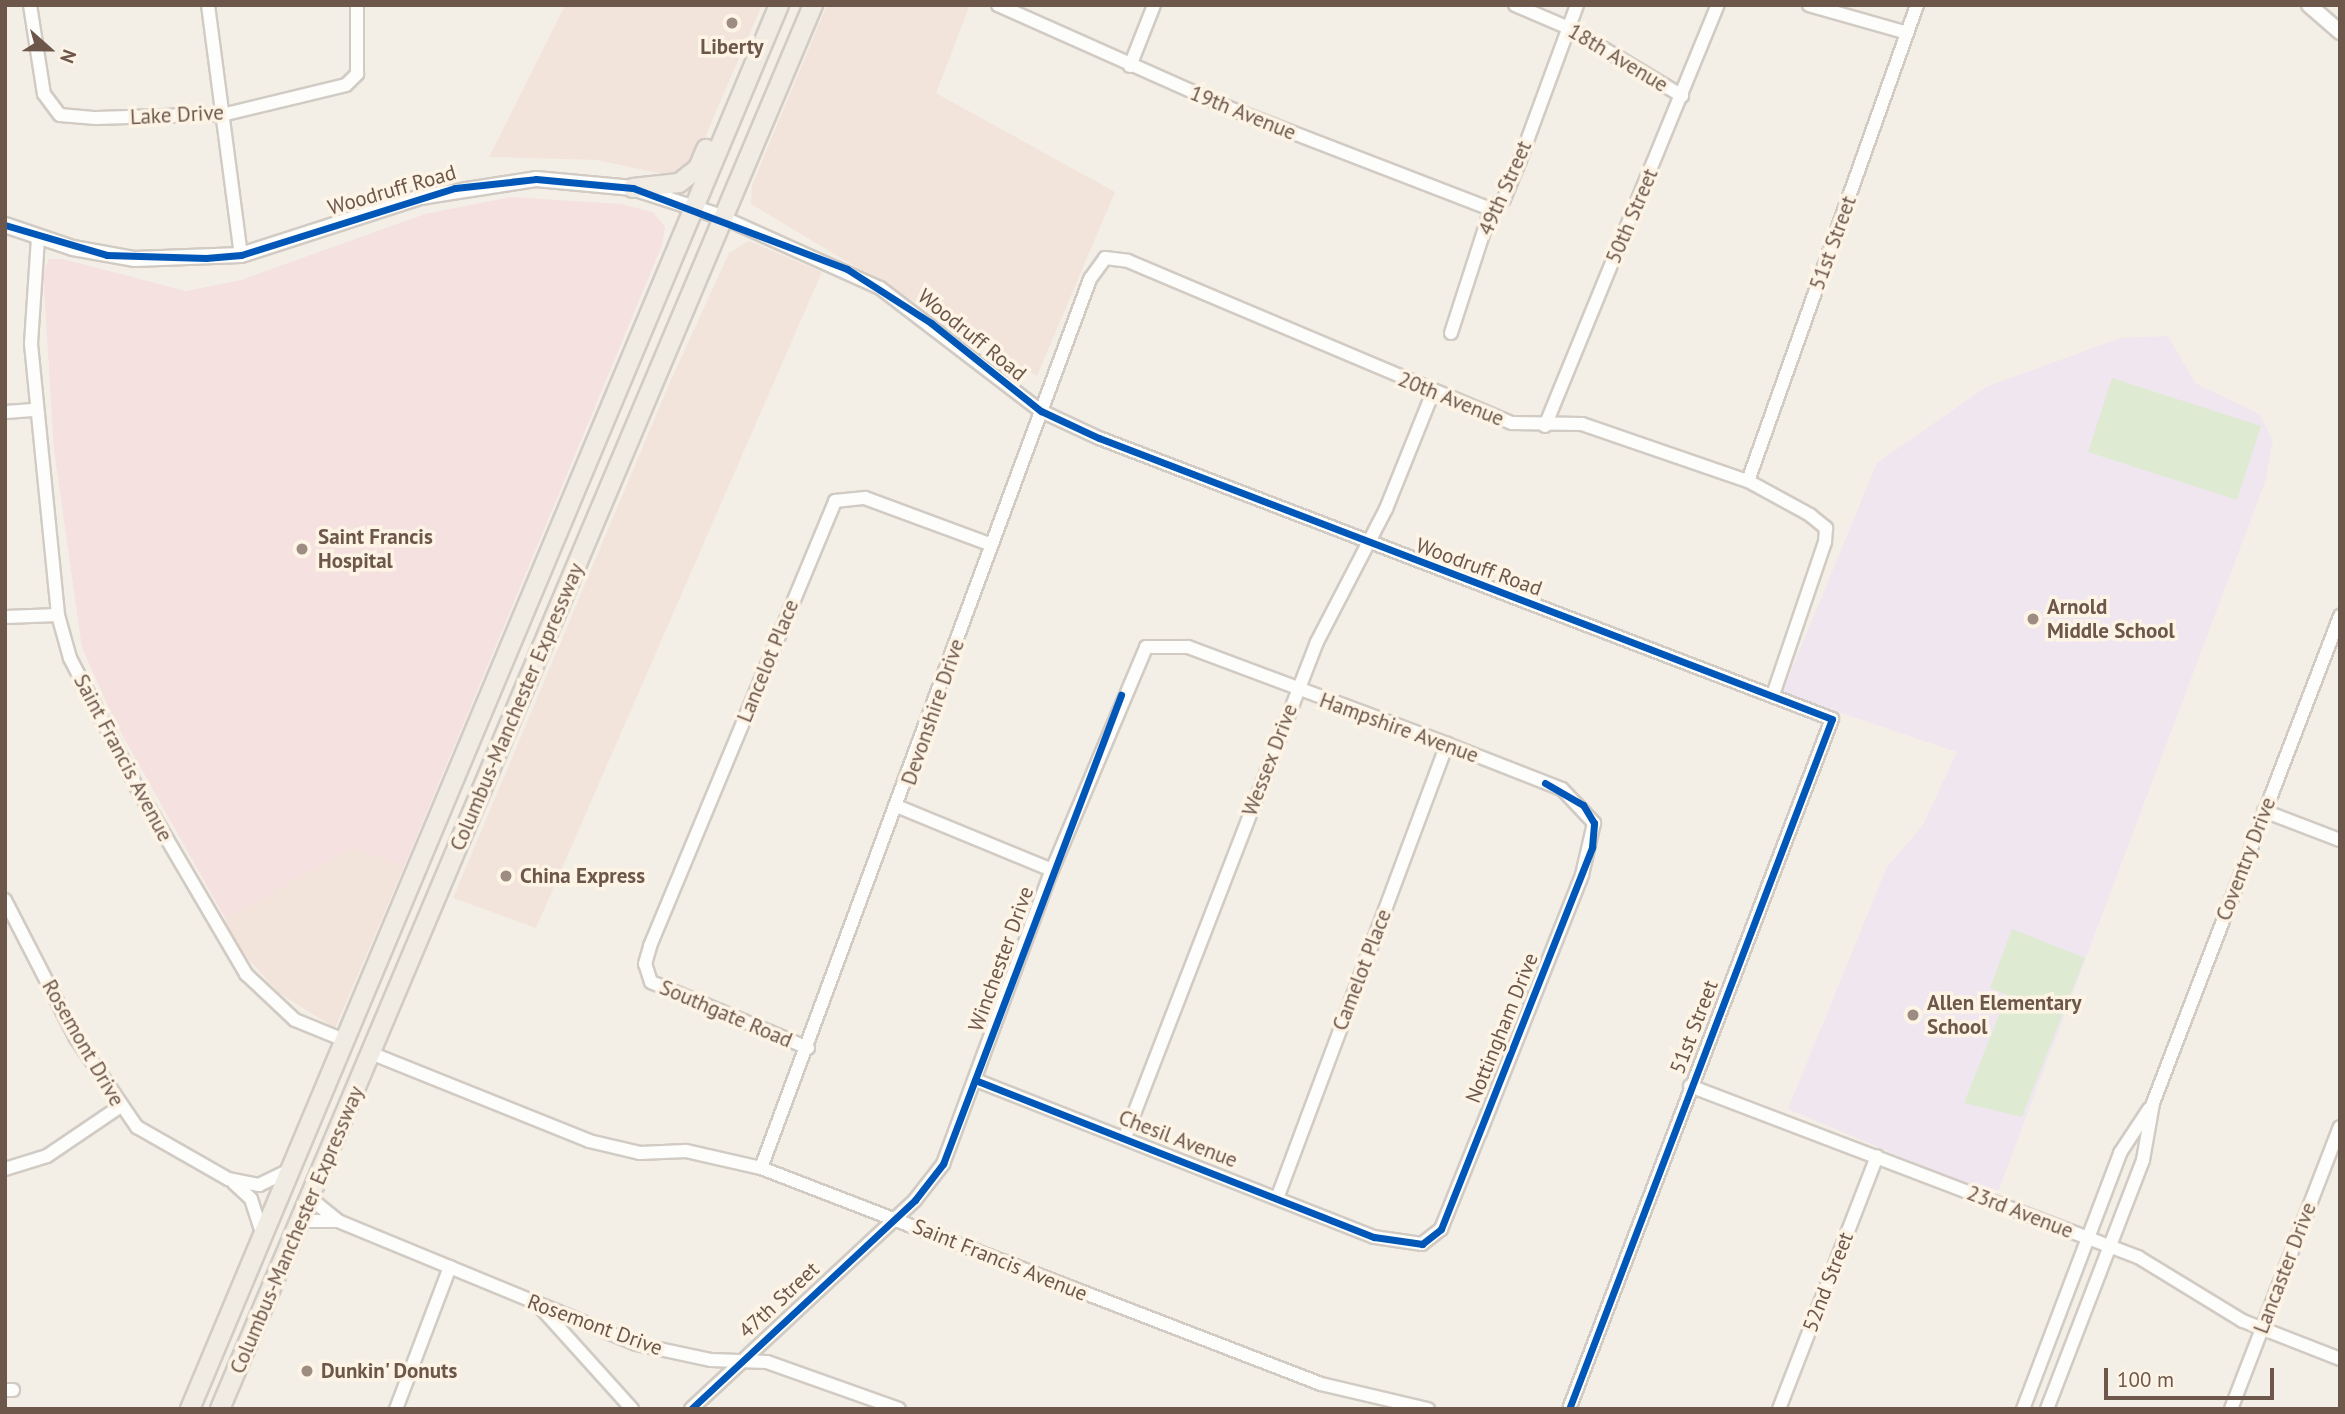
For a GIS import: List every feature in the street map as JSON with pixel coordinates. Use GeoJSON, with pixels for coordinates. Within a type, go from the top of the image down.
{"type":"FeatureCollection","features":[{"type":"Feature","properties":{"kind":"main road","name":"Columbus-Manchester Expressway"},"geometry":{"type":"LineString","coordinates":[[190,1409],[779,5]]}},
{"type":"Feature","properties":{"kind":"main road","name":"Columbus-Manchester Expressway"},"geometry":{"type":"LineString","coordinates":[[220,1409],[373,1054],[813,5]]}},
{"type":"Feature","properties":{"kind":"main road"},"geometry":{"type":"LineString","coordinates":[[633,188],[689,177],[719,121],[736,108]]}},
{"type":"Feature","properties":{"kind":"main road"},"geometry":{"type":"LineString","coordinates":[[544,641],[545,620],[574,542],[561,523]]}},
{"type":"Feature","properties":{"kind":"street","name":"Lake Drive"},"geometry":{"type":"LineString","coordinates":[[30,5],[44,94],[60,115],[226,114],[317,94],[357,74],[357,5]]}},
{"type":"Feature","properties":{"kind":"street"},"geometry":{"type":"LineString","coordinates":[[208,5],[226,114],[241,255]]}},
{"type":"Feature","properties":{"kind":"street","name":"19th Avenue"},"geometry":{"type":"LineString","coordinates":[[998,5],[1130,66],[1491,209]]}},
{"type":"Feature","properties":{"kind":"street"},"geometry":{"type":"LineString","coordinates":[[1130,66],[1154,5]]}},
{"type":"Feature","properties":{"kind":"street","name":"18th Avenue"},"geometry":{"type":"LineString","coordinates":[[1515,5],[1569,28],[1682,96]]}},
{"type":"Feature","properties":{"kind":"street","name":"49th Street"},"geometry":{"type":"LineString","coordinates":[[1451,333],[1491,209],[1504,199],[1577,5]]}},
{"type":"Feature","properties":{"kind":"street","name":"50th Street"},"geometry":{"type":"LineString","coordinates":[[1545,426],[1718,5]]}},
{"type":"Feature","properties":{"kind":"street"},"geometry":{"type":"LineString","coordinates":[[1809,5],[1908,33]]}},
{"type":"Feature","properties":{"kind":"street","name":"51st Street"},"geometry":{"type":"LineString","coordinates":[[1748,481],[1917,5]]}},
{"type":"Feature","properties":{"kind":"street"},"geometry":{"type":"LineString","coordinates":[[2309,5],[2340,32]]}},
{"type":"Feature","properties":{"kind":"street","name":"Woodruff Road"},"geometry":{"type":"LineString","coordinates":[[5,225],[38,237],[135,259],[241,255],[455,188],[536,178],[633,188],[722,217],[880,288],[1041,411],[1365,542],[1773,695]]}},
{"type":"Feature","properties":{"kind":"street","name":"Saint Francis Avenue"},"geometry":{"type":"LineString","coordinates":[[38,237],[30,312],[37,410],[58,615],[83,691],[233,955],[295,1020],[344,1040]]}},
{"type":"Feature","properties":{"kind":"street","name":"20th Avenue"},"geometry":{"type":"LineString","coordinates":[[1105,258],[1128,261],[1433,392],[1512,423],[1545,426],[1582,424],[1748,481],[1804,511],[1826,528],[1825,542],[1773,695]]}},
{"type":"Feature","properties":{"kind":"street","name":"Devonshire Drive"},"geometry":{"type":"LineString","coordinates":[[761,1168],[900,807],[992,545],[1090,279],[1105,258]]}},
{"type":"Feature","properties":{"kind":"street","name":"Wessex Drive"},"geometry":{"type":"LineString","coordinates":[[1125,1137],[1297,692],[1365,542],[1407,463],[1433,392]]}},
{"type":"Feature","properties":{"kind":"street"},"geometry":{"type":"LineString","coordinates":[[5,412],[37,410]]}},
{"type":"Feature","properties":{"kind":"street","name":"Lancelot Place"},"geometry":{"type":"LineString","coordinates":[[645,977],[650,946],[835,501],[865,498],[992,545]]}},
{"type":"Feature","properties":{"kind":"street"},"geometry":{"type":"LineString","coordinates":[[5,618],[58,615]]}},
{"type":"Feature","properties":{"kind":"street","name":"Coventry Drive"},"geometry":{"type":"LineString","coordinates":[[2047,1409],[2143,1160],[2153,1103],[2340,616]]}},
{"type":"Feature","properties":{"kind":"street","name":"Hampshire Avenue"},"geometry":{"type":"LineString","coordinates":[[1121,695],[1146,646],[1164,643],[1447,744],[1545,783]]}},
{"type":"Feature","properties":{"kind":"street","name":"Winchester Drive"},"geometry":{"type":"LineString","coordinates":[[892,1218],[943,1164],[1052,870],[1121,695]]}},
{"type":"Feature","properties":{"kind":"street","name":"51st Street"},"geometry":{"type":"LineString","coordinates":[[1569,1409],[1832,719],[1773,695]]}},
{"type":"Feature","properties":{"kind":"street","name":"Camelot Place"},"geometry":{"type":"LineString","coordinates":[[1278,1196],[1447,744]]}},
{"type":"Feature","properties":{"kind":"street","name":"Nottingham Drive"},"geometry":{"type":"LineString","coordinates":[[1366,1234],[1422,1244],[1441,1229],[1582,875],[1594,823],[1583,805],[1545,783]]}},
{"type":"Feature","properties":{"kind":"street"},"geometry":{"type":"LineString","coordinates":[[900,807],[1052,870]]}},
{"type":"Feature","properties":{"kind":"street"},"geometry":{"type":"LineString","coordinates":[[2264,811],[2340,840]]}},
{"type":"Feature","properties":{"kind":"street","name":"Rosemont Drive"},"geometry":{"type":"LineString","coordinates":[[5,900],[118,1108],[164,1146],[228,1179],[251,1199],[262,1233]]}},
{"type":"Feature","properties":{"kind":"street","name":"Southgate Road"},"geometry":{"type":"LineString","coordinates":[[645,977],[808,1048]]}},
{"type":"Feature","properties":{"kind":"street","name":"Saint Francis Avenue"},"geometry":{"type":"LineString","coordinates":[[373,1054],[589,1141],[640,1153],[686,1151],[761,1168],[1321,1384],[1429,1409]]}},
{"type":"Feature","properties":{"kind":"street","name":"Chesil Avenue"},"geometry":{"type":"LineString","coordinates":[[975,1080],[1278,1196],[1366,1234]]}},
{"type":"Feature","properties":{"kind":"street","name":"23rd Avenue"},"geometry":{"type":"LineString","coordinates":[[1690,1086],[2110,1246],[2172,1273],[2219,1308],[2340,1359]]}},
{"type":"Feature","properties":{"kind":"street","name":"Coventry Drive"},"geometry":{"type":"LineString","coordinates":[[2024,1409],[2120,1153],[2153,1103]]}},
{"type":"Feature","properties":{"kind":"street"},"geometry":{"type":"LineString","coordinates":[[5,1169],[47,1156],[118,1108]]}},
{"type":"Feature","properties":{"kind":"street","name":"Lancaster Drive"},"geometry":{"type":"LineString","coordinates":[[2231,1409],[2340,1127]]}},
{"type":"Feature","properties":{"kind":"street","name":"52nd Street"},"geometry":{"type":"LineString","coordinates":[[1779,1409],[1877,1156]]}},
{"type":"Feature","properties":{"kind":"street","name":"Rosemont Drive"},"geometry":{"type":"LineString","coordinates":[[228,1179],[260,1185],[289,1170]]}},
{"type":"Feature","properties":{"kind":"street","name":"Rosemont Drive"},"geometry":{"type":"LineString","coordinates":[[311,1199],[338,1221],[539,1306],[674,1354],[742,1359],[808,1372],[899,1409]]}},
{"type":"Feature","properties":{"kind":"street","name":"47th Street"},"geometry":{"type":"LineString","coordinates":[[691,1409],[892,1218]]}},
{"type":"Feature","properties":{"kind":"street","name":"Rosemont Drive"},"geometry":{"type":"LineString","coordinates":[[302,1221],[338,1221]]}},
{"type":"Feature","properties":{"kind":"street"},"geometry":{"type":"LineString","coordinates":[[396,1409],[450,1267]]}},
{"type":"Feature","properties":{"kind":"street"},"geometry":{"type":"LineString","coordinates":[[539,1306],[632,1409]]}},
{"type":"Feature","properties":{"kind":"shaded area"},"geometry":{"type":"Polygon","coordinates":[[[565,5],[762,5],[693,165],[673,176],[596,160],[489,157],[565,5]]]}},
{"type":"Feature","properties":{"kind":"shaded area"},"geometry":{"type":"Polygon","coordinates":[[[827,5],[970,5],[936,93],[1115,192],[1037,376],[751,204],[752,185],[827,5]]]}},
{"type":"Feature","properties":{"kind":"shaded area","name":"Saint Francis Hospital"},"geometry":{"type":"Polygon","coordinates":[[[511,197],[621,204],[653,212],[665,227],[662,245],[404,867],[354,848],[225,918],[115,722],[82,648],[54,450],[43,273],[49,259],[63,259],[186,291],[241,280],[425,214],[511,197]]]}},
{"type":"Feature","properties":{"kind":"shaded area"},"geometry":{"type":"Polygon","coordinates":[[[749,241],[822,272],[536,928],[453,898],[670,382],[729,253],[749,241]]]}},
{"type":"Feature","properties":{"kind":"shaded area"},"geometry":{"type":"Polygon","coordinates":[[[2168,336],[2195,383],[2259,414],[2273,440],[2265,482],[1996,1197],[1788,1109],[1887,867],[1923,825],[1957,752],[1782,693],[1877,463],[1986,387],[2120,338],[2168,336]]]}},
{"type":"Feature","properties":{"kind":"shaded area"},"geometry":{"type":"Polygon","coordinates":[[[354,848],[404,867],[335,1028],[279,993],[233,942],[225,918],[354,848]]]}},
{"type":"Feature","properties":{"kind":"green space"},"geometry":{"type":"Polygon","coordinates":[[[2112,378],[2261,426],[2237,500],[2088,452],[2112,378]]]}},
{"type":"Feature","properties":{"kind":"green space"},"geometry":{"type":"Polygon","coordinates":[[[2012,929],[2085,958],[2022,1117],[1964,1103],[2007,995],[1990,988],[2012,929]]]}},
{"type":"Feature","properties":{"kind":"cycle path"},"geometry":{"type":"LineString","coordinates":[[5,225],[107,255],[206,258],[241,255],[455,188],[536,179],[633,188],[847,269],[931,323],[1041,411],[1099,438],[1832,719],[1569,1409]]}},
{"type":"Feature","properties":{"kind":"cycle path"},"geometry":{"type":"LineString","coordinates":[[691,1409],[915,1200],[943,1164],[1121,695]]}},
{"type":"Feature","properties":{"kind":"cycle path"},"geometry":{"type":"LineString","coordinates":[[975,1080],[1374,1237],[1422,1244],[1441,1229],[1592,847],[1594,823],[1583,805],[1545,783]]}},
{"type":"Feature","properties":{"kind":"place","name":"Liberty"},"geometry":{"type":"Point","coordinates":[732,23]}},
{"type":"Feature","properties":{"kind":"place","name":"Saint Francis Hospital"},"geometry":{"type":"Point","coordinates":[302,549]}},
{"type":"Feature","properties":{"kind":"place","name":"Arnold Middle School"},"geometry":{"type":"Point","coordinates":[2033,619]}},
{"type":"Feature","properties":{"kind":"place","name":"China Express"},"geometry":{"type":"Point","coordinates":[506,876]}},
{"type":"Feature","properties":{"kind":"place","name":"Allen Elementary School"},"geometry":{"type":"Point","coordinates":[1913,1015]}},
{"type":"Feature","properties":{"kind":"place","name":"Dunkin' Donuts"},"geometry":{"type":"Point","coordinates":[307,1371]}}]}
